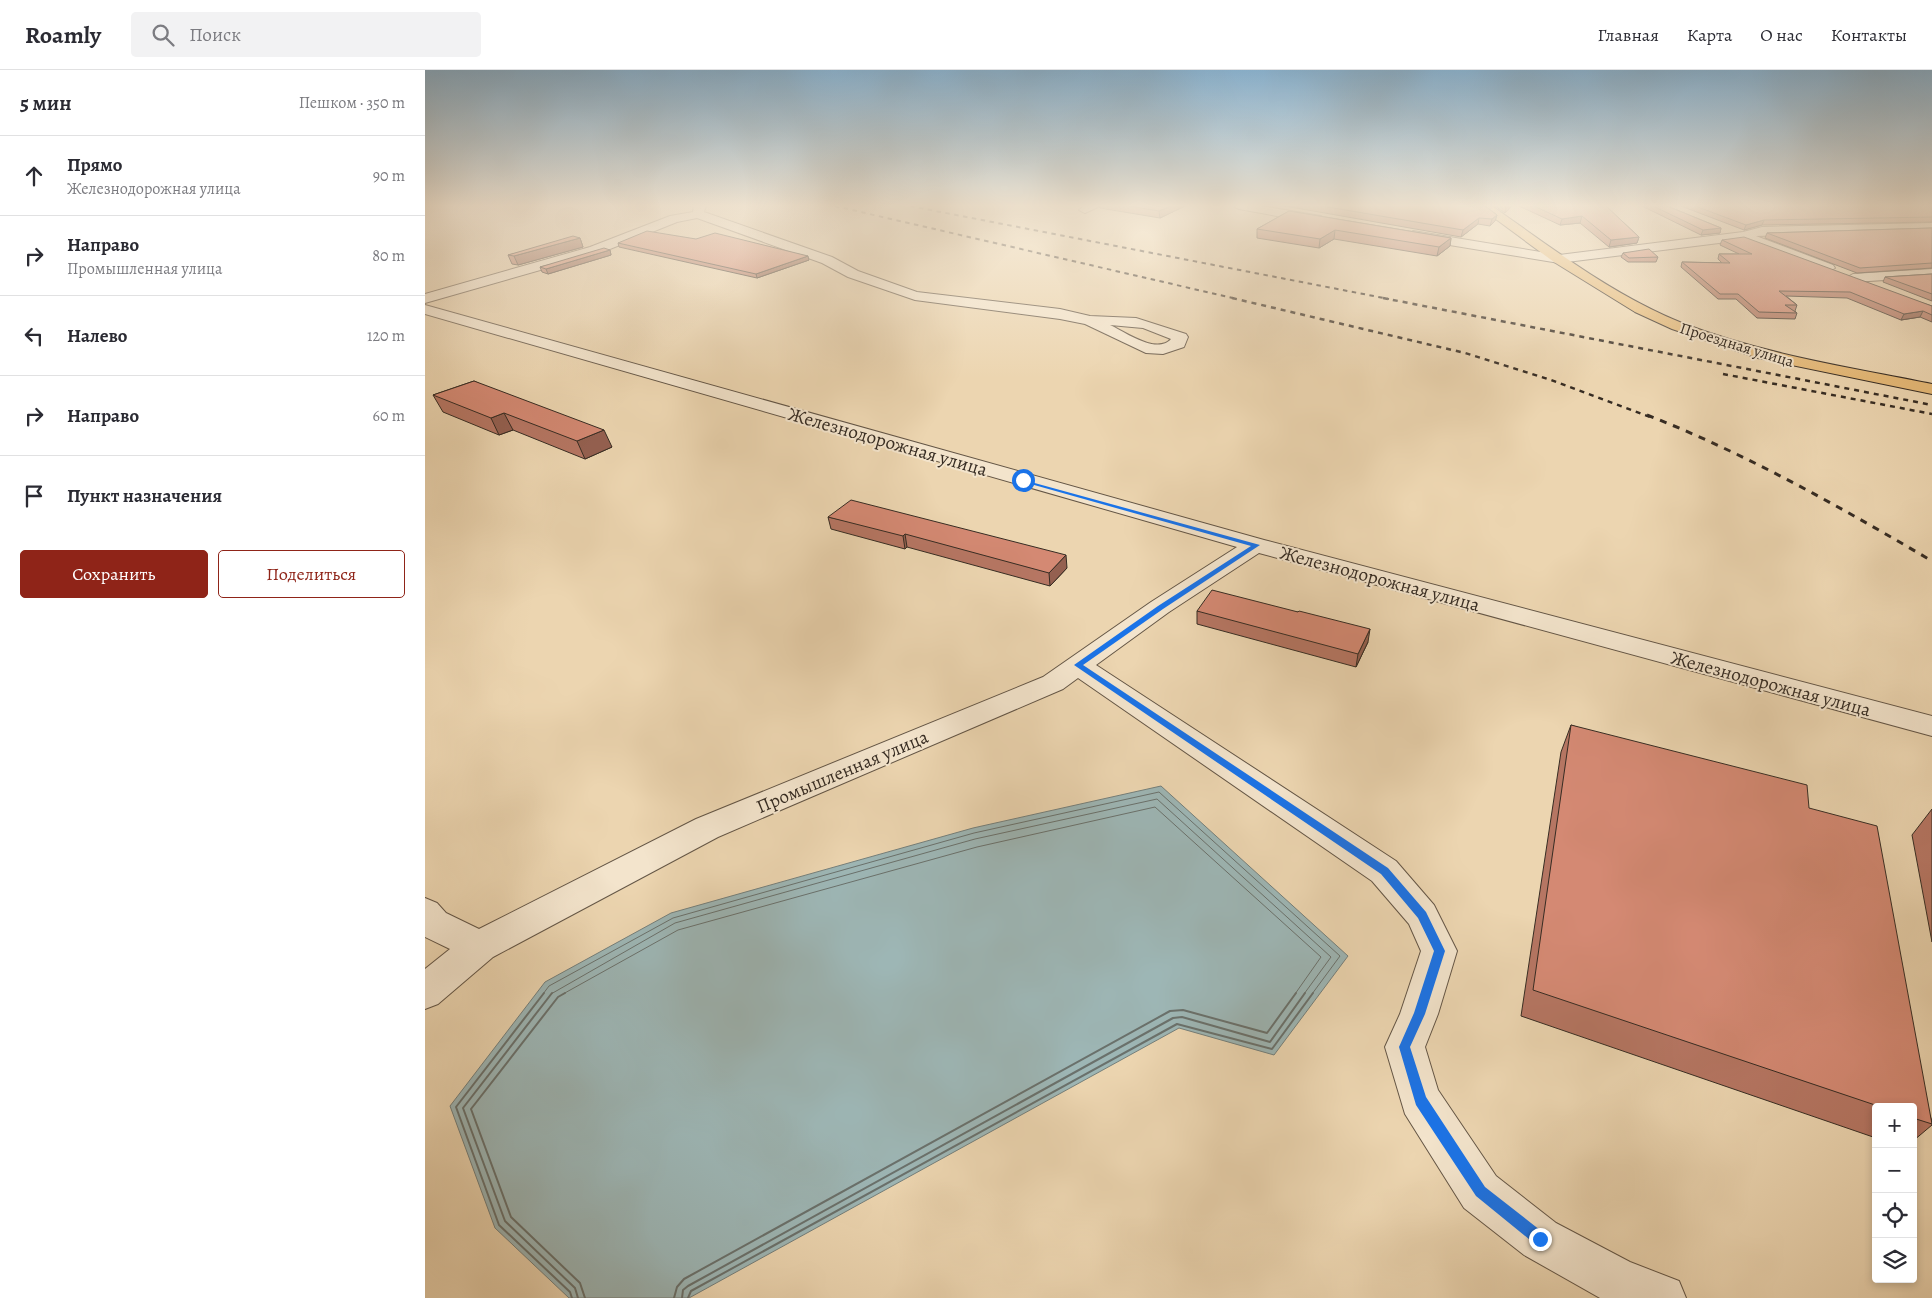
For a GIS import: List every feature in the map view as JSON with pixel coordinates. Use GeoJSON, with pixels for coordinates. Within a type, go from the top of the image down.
{"type":"FeatureCollection","features":[{"type":"Feature","properties":{"kind":"main road","name":"Проездная улица"},"geometry":{"type":"LineString","coordinates":[[1564,263],[1639,310],[1714,340],[1823,369],[1932,389]]}},
{"type":"Feature","properties":{"kind":"street"},"geometry":{"type":"LineString","coordinates":[[425,298],[548,263]]}},
{"type":"Feature","properties":{"kind":"street"},"geometry":{"type":"LineString","coordinates":[[833,263],[853,274],[915,296],[1060,314],[1090,321]]}},
{"type":"Feature","properties":{"kind":"street"},"geometry":{"type":"LineString","coordinates":[[1815,263],[1879,288]]}},
{"type":"Feature","properties":{"kind":"street"},"geometry":{"type":"LineString","coordinates":[[1853,278],[1932,273]]}},
{"type":"Feature","properties":{"kind":"street","name":"Железнодорожная улица"},"geometry":{"type":"LineString","coordinates":[[425,308],[1256,545],[1932,726]]}},
{"type":"Feature","properties":{"kind":"street","name":"Промышленная улица"},"geometry":{"type":"LineString","coordinates":[[425,992],[480,946],[707,828],[1053,682],[1160,607],[1256,545]]}},
{"type":"Feature","properties":{"kind":"street"},"geometry":{"type":"LineString","coordinates":[[1078,665],[1384,871],[1422,915],[1439,951],[1419,1014],[1405,1047],[1420,1100],[1480,1192],[1540,1239],[1618,1282],[1662,1298]]}},
{"type":"Feature","properties":{"kind":"street"},"geometry":{"type":"LineString","coordinates":[[425,912],[433,924],[480,946]]}},
{"type":"Feature","properties":{"kind":"water"},"geometry":{"type":"Polygon","coordinates":[[[1161,786],[1348,956],[1274,1055],[1179,1028],[689,1298],[569,1298],[495,1228],[450,1106],[545,982],[671,913],[973,828],[1161,786]]]}},
{"type":"Feature","properties":{"kind":"building"},"geometry":{"type":"Polygon","coordinates":[[[552,263],[565,263],[546,269],[540,267],[552,263]]]}},
{"type":"Feature","properties":{"kind":"building"},"geometry":{"type":"Polygon","coordinates":[[[708,263],[787,263],[756,274],[708,263]]]}},
{"type":"Feature","properties":{"kind":"building"},"geometry":{"type":"Polygon","coordinates":[[[1684,263],[1816,263],[1932,306],[1932,315],[1923,311],[1904,314],[1850,292],[1779,291],[1797,305],[1785,305],[1797,313],[1759,312],[1738,294],[1720,294],[1684,263]]]}},
{"type":"Feature","properties":{"kind":"building"},"geometry":{"type":"Polygon","coordinates":[[[1848,263],[1928,263],[1860,268],[1848,263]]]}},
{"type":"Feature","properties":{"kind":"building"},"geometry":{"type":"Polygon","coordinates":[[[1932,274],[1932,294],[1885,277],[1932,274]]]}},
{"type":"Feature","properties":{"kind":"building"},"geometry":{"type":"Polygon","coordinates":[[[474,381],[604,430],[577,441],[504,413],[491,418],[433,395],[474,381]]]}},
{"type":"Feature","properties":{"kind":"building"},"geometry":{"type":"Polygon","coordinates":[[[851,500],[1066,555],[1049,573],[905,534],[903,536],[828,517],[851,500]]]}},
{"type":"Feature","properties":{"kind":"building"},"geometry":{"type":"Polygon","coordinates":[[[1212,590],[1370,629],[1358,654],[1197,611],[1212,590]]]}},
{"type":"Feature","properties":{"kind":"building"},"geometry":{"type":"Polygon","coordinates":[[[1571,725],[1807,785],[1809,808],[1877,826],[1932,1124],[1917,1119],[1917,1103],[1872,1104],[1533,990],[1571,725]]]}},
{"type":"Feature","properties":{"kind":"railway"},"geometry":{"type":"LineString","coordinates":[[1083,263],[1237,299]]}},
{"type":"Feature","properties":{"kind":"railway"},"geometry":{"type":"LineString","coordinates":[[1205,263],[1389,299]]}},
{"type":"Feature","properties":{"kind":"railway"},"geometry":{"type":"LineString","coordinates":[[1232,298],[1465,353],[1551,380],[1650,417]]}},
{"type":"Feature","properties":{"kind":"railway"},"geometry":{"type":"LineString","coordinates":[[1383,298],[1932,405]]}},
{"type":"Feature","properties":{"kind":"railway"},"geometry":{"type":"LineString","coordinates":[[1723,374],[1932,414]]}},
{"type":"Feature","properties":{"kind":"railway"},"geometry":{"type":"LineString","coordinates":[[1647,415],[1684,430],[1793,482],[1932,561]]}},
{"type":"Feature","properties":{"kind":"route"},"geometry":{"type":"LineString","coordinates":[[1023,480],[1256,545],[1160,607],[1078,665],[1384,871],[1422,915],[1439,951],[1419,1014],[1405,1047],[1420,1100],[1480,1192],[1540,1239]]}}]}
